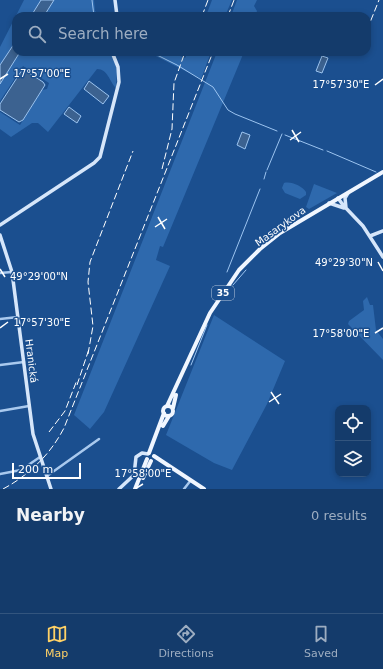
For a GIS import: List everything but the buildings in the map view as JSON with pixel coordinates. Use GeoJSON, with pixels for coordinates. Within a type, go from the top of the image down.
{"type":"FeatureCollection","features":[{"type":"Feature","properties":{"kind":"main road","name":"35"},"geometry":{"type":"LineString","coordinates":[[338,198],[383,172]]}},
{"type":"Feature","properties":{"kind":"main road","name":"Masarykova"},"geometry":{"type":"LineString","coordinates":[[150,457],[164,414],[164,409],[167,406],[199,335],[219,298],[239,270],[280,233],[338,198]]}},
{"type":"Feature","properties":{"kind":"main road","name":"Masarykova"},"geometry":{"type":"LineString","coordinates":[[136,489],[164,424],[173,413],[172,408],[199,335]]}},
{"type":"Feature","properties":{"kind":"main road"},"geometry":{"type":"LineString","coordinates":[[167,406],[172,408]]}},
{"type":"Feature","properties":{"kind":"main road"},"geometry":{"type":"LineString","coordinates":[[164,414],[169,416]]}},
{"type":"Feature","properties":{"kind":"main road"},"geometry":{"type":"LineString","coordinates":[[150,457],[172,468],[204,489]]}},
{"type":"Feature","properties":{"kind":"street"},"geometry":{"type":"LineString","coordinates":[[115,0],[116,12]]}},
{"type":"Feature","properties":{"kind":"street"},"geometry":{"type":"LineString","coordinates":[[0,225],[94,163],[100,157],[119,82],[119,71],[113,56]]}},
{"type":"Feature","properties":{"kind":"street"},"geometry":{"type":"LineString","coordinates":[[346,209],[345,198],[350,191]]}},
{"type":"Feature","properties":{"kind":"street"},"geometry":{"type":"LineString","coordinates":[[338,198],[346,209],[358,220],[383,256]]}},
{"type":"Feature","properties":{"kind":"street"},"geometry":{"type":"LineString","coordinates":[[329,203],[346,209]]}},
{"type":"Feature","properties":{"kind":"street"},"geometry":{"type":"LineString","coordinates":[[370,236],[383,230]]}},
{"type":"Feature","properties":{"kind":"street","name":"Hranická"},"geometry":{"type":"LineString","coordinates":[[0,235],[12,272],[33,434],[51,489]]}},
{"type":"Feature","properties":{"kind":"street"},"geometry":{"type":"LineString","coordinates":[[0,273],[12,272]]}},
{"type":"Feature","properties":{"kind":"street"},"geometry":{"type":"LineString","coordinates":[[0,319],[18,317]]}},
{"type":"Feature","properties":{"kind":"street"},"geometry":{"type":"LineString","coordinates":[[0,365],[24,362]]}},
{"type":"Feature","properties":{"kind":"street"},"geometry":{"type":"LineString","coordinates":[[0,411],[29,406]]}},
{"type":"Feature","properties":{"kind":"street"},"geometry":{"type":"LineString","coordinates":[[47,476],[99,439]]}},
{"type":"Feature","properties":{"kind":"street"},"geometry":{"type":"LineString","coordinates":[[119,489],[134,475],[135,459],[143,453],[150,457]]}},
{"type":"Feature","properties":{"kind":"street"},"geometry":{"type":"LineString","coordinates":[[0,474],[21,470],[40,457]]}},
{"type":"Feature","properties":{"kind":"street"},"geometry":{"type":"LineString","coordinates":[[184,489],[191,480]]}},
{"type":"Feature","properties":{"kind":"shaded area"},"geometry":{"type":"Polygon","coordinates":[[[24,0],[41,0],[34,12],[18,12],[24,0]]]}},
{"type":"Feature","properties":{"kind":"shaded area"},"geometry":{"type":"Polygon","coordinates":[[[41,0],[54,0],[46,12],[34,12],[41,0]]]}},
{"type":"Feature","properties":{"kind":"shaded area"},"geometry":{"type":"Polygon","coordinates":[[[54,0],[94,0],[96,12],[46,12],[54,0]]]}},
{"type":"Feature","properties":{"kind":"shaded area"},"geometry":{"type":"Polygon","coordinates":[[[212,0],[232,0],[227,12],[208,12],[212,0]]]}},
{"type":"Feature","properties":{"kind":"shaded area"},"geometry":{"type":"Polygon","coordinates":[[[237,0],[257,0],[254,6],[257,12],[232,12],[237,0]]]}},
{"type":"Feature","properties":{"kind":"shaded area"},"geometry":{"type":"Polygon","coordinates":[[[12,24],[12,47],[0,65],[0,47],[12,24]]]}},
{"type":"Feature","properties":{"kind":"shaded area"},"geometry":{"type":"Polygon","coordinates":[[[12,47],[12,56],[18,56],[0,84],[0,65],[12,47]]]}},
{"type":"Feature","properties":{"kind":"shaded area"},"geometry":{"type":"Polygon","coordinates":[[[18,56],[114,56],[117,72],[116,88],[104,71],[97,69],[48,132],[38,123],[32,123],[11,137],[0,129],[0,112],[20,125],[42,90],[47,89],[49,83],[23,66],[0,101],[0,84],[18,56]]]}},
{"type":"Feature","properties":{"kind":"shaded area"},"geometry":{"type":"Polygon","coordinates":[[[156,56],[180,56],[185,58],[186,56],[210,56],[201,79],[156,56]]]}},
{"type":"Feature","properties":{"kind":"shaded area"},"geometry":{"type":"Polygon","coordinates":[[[215,56],[242,56],[163,247],[160,246],[156,260],[170,266],[104,412],[90,429],[74,415],[215,56]]]}},
{"type":"Feature","properties":{"kind":"shaded area"},"geometry":{"type":"Polygon","coordinates":[[[322,56],[328,58],[322,73],[316,71],[322,56]]]}},
{"type":"Feature","properties":{"kind":"shaded area"},"geometry":{"type":"Polygon","coordinates":[[[22,70],[43,82],[45,85],[23,120],[19,122],[0,110],[0,104],[22,70]]]}},
{"type":"Feature","properties":{"kind":"shaded area"},"geometry":{"type":"Polygon","coordinates":[[[89,81],[109,96],[103,104],[84,89],[89,81]]]}},
{"type":"Feature","properties":{"kind":"shaded area"},"geometry":{"type":"Polygon","coordinates":[[[69,107],[81,116],[77,123],[64,114],[69,107]]]}},
{"type":"Feature","properties":{"kind":"shaded area"},"geometry":{"type":"Polygon","coordinates":[[[242,132],[250,135],[245,149],[237,145],[242,132]]]}},
{"type":"Feature","properties":{"kind":"shaded area"},"geometry":{"type":"Polygon","coordinates":[[[284,183],[293,183],[299,186],[306,192],[306,195],[300,199],[285,193],[282,188],[284,183]]]}},
{"type":"Feature","properties":{"kind":"shaded area"},"geometry":{"type":"Polygon","coordinates":[[[314,184],[337,193],[309,209],[306,207],[314,184]]]}},
{"type":"Feature","properties":{"kind":"shaded area"},"geometry":{"type":"Polygon","coordinates":[[[367,297],[370,305],[373,305],[376,330],[383,339],[383,360],[348,324],[349,321],[364,310],[363,301],[367,297]]]}},
{"type":"Feature","properties":{"kind":"shaded area"},"geometry":{"type":"Polygon","coordinates":[[[214,315],[285,361],[267,404],[232,470],[214,463],[166,435],[214,315]]]}},
{"type":"Feature","properties":{"kind":"waterway"},"geometry":{"type":"LineString","coordinates":[[92,0],[94,12]]}},
{"type":"Feature","properties":{"kind":"waterway"},"geometry":{"type":"LineString","coordinates":[[159,56],[213,87],[228,110],[277,131]]}},
{"type":"Feature","properties":{"kind":"waterway"},"geometry":{"type":"LineString","coordinates":[[267,170],[282,134]]}},
{"type":"Feature","properties":{"kind":"waterway"},"geometry":{"type":"LineString","coordinates":[[285,135],[323,150]]}},
{"type":"Feature","properties":{"kind":"waterway"},"geometry":{"type":"LineString","coordinates":[[327,151],[376,172]]}},
{"type":"Feature","properties":{"kind":"waterway"},"geometry":{"type":"LineString","coordinates":[[264,179],[266,172]]}},
{"type":"Feature","properties":{"kind":"waterway"},"geometry":{"type":"LineString","coordinates":[[227,272],[260,189]]}},
{"type":"Feature","properties":{"kind":"waterway"},"geometry":{"type":"LineString","coordinates":[[233,285],[246,270]]}},
{"type":"Feature","properties":{"kind":"waterway"},"geometry":{"type":"LineString","coordinates":[[191,365],[207,325]]}},
{"type":"Feature","properties":{"kind":"railway"},"geometry":{"type":"LineString","coordinates":[[204,12],[208,0]]}},
{"type":"Feature","properties":{"kind":"railway"},"geometry":{"type":"LineString","coordinates":[[230,12],[234,0]]}},
{"type":"Feature","properties":{"kind":"railway"},"geometry":{"type":"LineString","coordinates":[[371,20],[379,0]]}},
{"type":"Feature","properties":{"kind":"railway"},"geometry":{"type":"LineString","coordinates":[[162,169],[172,129],[174,83],[184,56]]}},
{"type":"Feature","properties":{"kind":"railway"},"geometry":{"type":"LineString","coordinates":[[3,489],[30,471],[52,447],[64,428],[211,56]]}},
{"type":"Feature","properties":{"kind":"railway"},"geometry":{"type":"LineString","coordinates":[[88,354],[93,326],[88,282],[90,262],[133,151]]}},
{"type":"Feature","properties":{"kind":"railway"},"geometry":{"type":"LineString","coordinates":[[77,385],[89,349]]}},
{"type":"Feature","properties":{"kind":"railway"},"geometry":{"type":"LineString","coordinates":[[49,432],[65,411],[77,380]]}}]}
